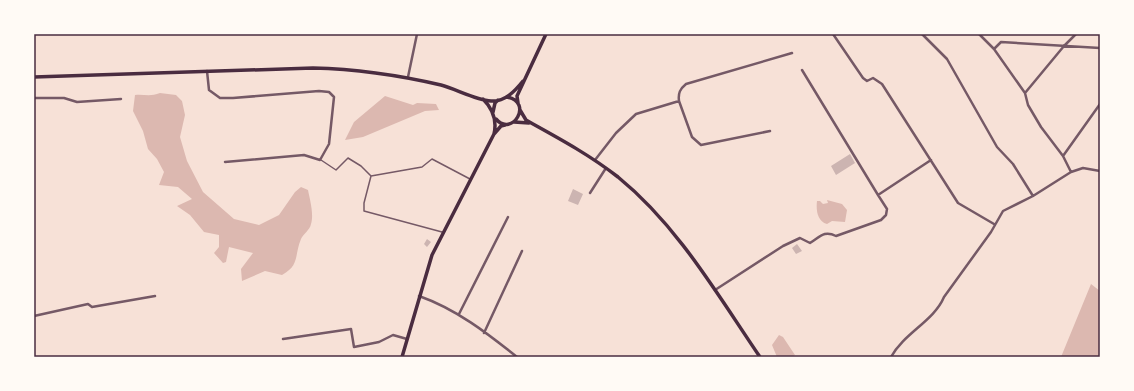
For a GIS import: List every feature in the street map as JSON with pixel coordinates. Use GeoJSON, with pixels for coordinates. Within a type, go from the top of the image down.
{"type":"FeatureCollection","features":[{"type":"Feature","properties":{"kind":"main road"},"geometry":{"type":"LineString","coordinates":[[546,34],[517,96],[520,110],[526,120],[595,160],[650,207],[688,253],[760,357]]}},
{"type":"Feature","properties":{"kind":"main road"},"geometry":{"type":"LineString","coordinates":[[34,77],[313,68],[352,69],[408,77],[446,86],[492,101],[513,94],[524,81]]}},
{"type":"Feature","properties":{"kind":"main road"},"geometry":{"type":"LineString","coordinates":[[504,97],[512,98],[518,104]]}},
{"type":"Feature","properties":{"kind":"main road"},"geometry":{"type":"LineString","coordinates":[[482,99],[489,105],[493,115],[496,124],[494,134]]}},
{"type":"Feature","properties":{"kind":"main road"},"geometry":{"type":"LineString","coordinates":[[499,99],[492,109],[493,115],[501,124],[526,122],[533,124]]}},
{"type":"Feature","properties":{"kind":"main road"},"geometry":{"type":"LineString","coordinates":[[402,357],[432,255],[442,232],[494,134],[501,126],[512,123],[519,115],[520,110]]}},
{"type":"Feature","properties":{"kind":"street"},"geometry":{"type":"LineString","coordinates":[[408,77],[417,34]]}},
{"type":"Feature","properties":{"kind":"street"},"geometry":{"type":"LineString","coordinates":[[833,34],[863,78],[867,81],[873,78],[882,84],[958,203],[994,224]]}},
{"type":"Feature","properties":{"kind":"street"},"geometry":{"type":"LineString","coordinates":[[922,34],[947,59],[997,146],[1013,164],[1033,196]]}},
{"type":"Feature","properties":{"kind":"street"},"geometry":{"type":"LineString","coordinates":[[979,34],[994,49],[1025,93],[1028,105],[1063,156],[1071,172]]}},
{"type":"Feature","properties":{"kind":"street"},"geometry":{"type":"LineString","coordinates":[[1025,93],[1064,46],[1076,34]]}},
{"type":"Feature","properties":{"kind":"street"},"geometry":{"type":"LineString","coordinates":[[994,49],[1001,42],[1100,48]]}},
{"type":"Feature","properties":{"kind":"street"},"geometry":{"type":"LineString","coordinates":[[770,130],[701,145],[692,137],[678,95],[681,88],[686,84],[792,53]]}},
{"type":"Feature","properties":{"kind":"street"},"geometry":{"type":"LineString","coordinates":[[715,290],[782,246],[800,238],[810,243],[829,232],[836,236],[880,220],[886,215],[887,209],[802,70]]}},
{"type":"Feature","properties":{"kind":"street"},"geometry":{"type":"LineString","coordinates":[[207,72],[209,90],[220,98],[319,91],[329,92],[334,97],[329,144],[320,160],[304,155],[224,162]]}},
{"type":"Feature","properties":{"kind":"street"},"geometry":{"type":"LineString","coordinates":[[34,98],[64,98],[77,102],[121,99]]}},
{"type":"Feature","properties":{"kind":"street"},"geometry":{"type":"LineString","coordinates":[[595,160],[616,133],[636,114],[679,101]]}},
{"type":"Feature","properties":{"kind":"street"},"geometry":{"type":"LineString","coordinates":[[1063,156],[1100,104]]}},
{"type":"Feature","properties":{"kind":"street"},"geometry":{"type":"LineString","coordinates":[[878,195],[931,160]]}},
{"type":"Feature","properties":{"kind":"street"},"geometry":{"type":"LineString","coordinates":[[590,193],[606,168]]}},
{"type":"Feature","properties":{"kind":"street"},"geometry":{"type":"LineString","coordinates":[[891,357],[905,339],[940,306],[944,297],[991,232],[994,224],[1003,211],[1033,196],[1071,172],[1084,168],[1100,171]]}},
{"type":"Feature","properties":{"kind":"street"},"geometry":{"type":"LineString","coordinates":[[459,314],[508,217]]}},
{"type":"Feature","properties":{"kind":"street"},"geometry":{"type":"LineString","coordinates":[[484,333],[522,251]]}},
{"type":"Feature","properties":{"kind":"street"},"geometry":{"type":"LineString","coordinates":[[34,316],[88,304],[92,307],[155,296]]}},
{"type":"Feature","properties":{"kind":"street"},"geometry":{"type":"LineString","coordinates":[[419,296],[441,304],[459,314],[517,357]]}},
{"type":"Feature","properties":{"kind":"street"},"geometry":{"type":"LineString","coordinates":[[283,339],[351,330],[354,347],[379,342],[393,335],[407,339]]}},
{"type":"Feature","properties":{"kind":"lane"},"geometry":{"type":"LineString","coordinates":[[320,160],[336,170],[348,158],[361,166],[371,176]]}},
{"type":"Feature","properties":{"kind":"lane"},"geometry":{"type":"LineString","coordinates":[[371,176],[422,167],[432,159],[470,179]]}},
{"type":"Feature","properties":{"kind":"lane"},"geometry":{"type":"LineString","coordinates":[[371,176],[364,203],[364,211],[442,232]]}},
{"type":"Feature","properties":{"kind":"shaded area"},"geometry":{"type":"Polygon","coordinates":[[[160,93],[176,95],[182,101],[185,115],[180,137],[187,161],[203,192],[234,219],[259,225],[279,215],[295,192],[301,187],[308,190],[311,203],[312,220],[309,228],[301,239],[296,260],[292,268],[288,271],[282,275],[265,271],[242,281],[241,269],[253,253],[229,247],[226,262],[223,263],[214,253],[219,247],[219,235],[204,232],[190,215],[177,206],[192,199],[178,187],[159,185],[164,172],[157,159],[148,149],[143,131],[133,111],[135,95],[160,93]]]}},
{"type":"Feature","properties":{"kind":"shaded area"},"geometry":{"type":"Polygon","coordinates":[[[385,96],[413,105],[417,103],[436,104],[439,110],[425,111],[363,137],[345,140],[354,122],[385,96]]]}},
{"type":"Feature","properties":{"kind":"shaded area"},"geometry":{"type":"Polygon","coordinates":[[[827,200],[842,204],[847,210],[845,222],[832,221],[827,224],[819,218],[817,201],[820,201],[823,204],[828,203],[827,200]]]}},
{"type":"Feature","properties":{"kind":"shaded area"},"geometry":{"type":"Polygon","coordinates":[[[1091,284],[1100,291],[1100,357],[1061,357],[1091,284]]]}},
{"type":"Feature","properties":{"kind":"shaded area"},"geometry":{"type":"Polygon","coordinates":[[[779,335],[783,337],[795,355],[792,357],[777,357],[772,345],[779,335]]]}},
{"type":"Feature","properties":{"kind":"building"},"geometry":{"type":"Polygon","coordinates":[[[850,154],[855,163],[836,175],[831,166],[850,154]]]}},
{"type":"Feature","properties":{"kind":"building"},"geometry":{"type":"Polygon","coordinates":[[[573,189],[583,194],[578,205],[568,201],[573,189]]]}},
{"type":"Feature","properties":{"kind":"building"},"geometry":{"type":"Polygon","coordinates":[[[427,239],[431,242],[427,247],[424,244],[427,239]]]}},
{"type":"Feature","properties":{"kind":"building"},"geometry":{"type":"Polygon","coordinates":[[[797,244],[802,251],[796,254],[792,248],[797,244]]]}}]}
